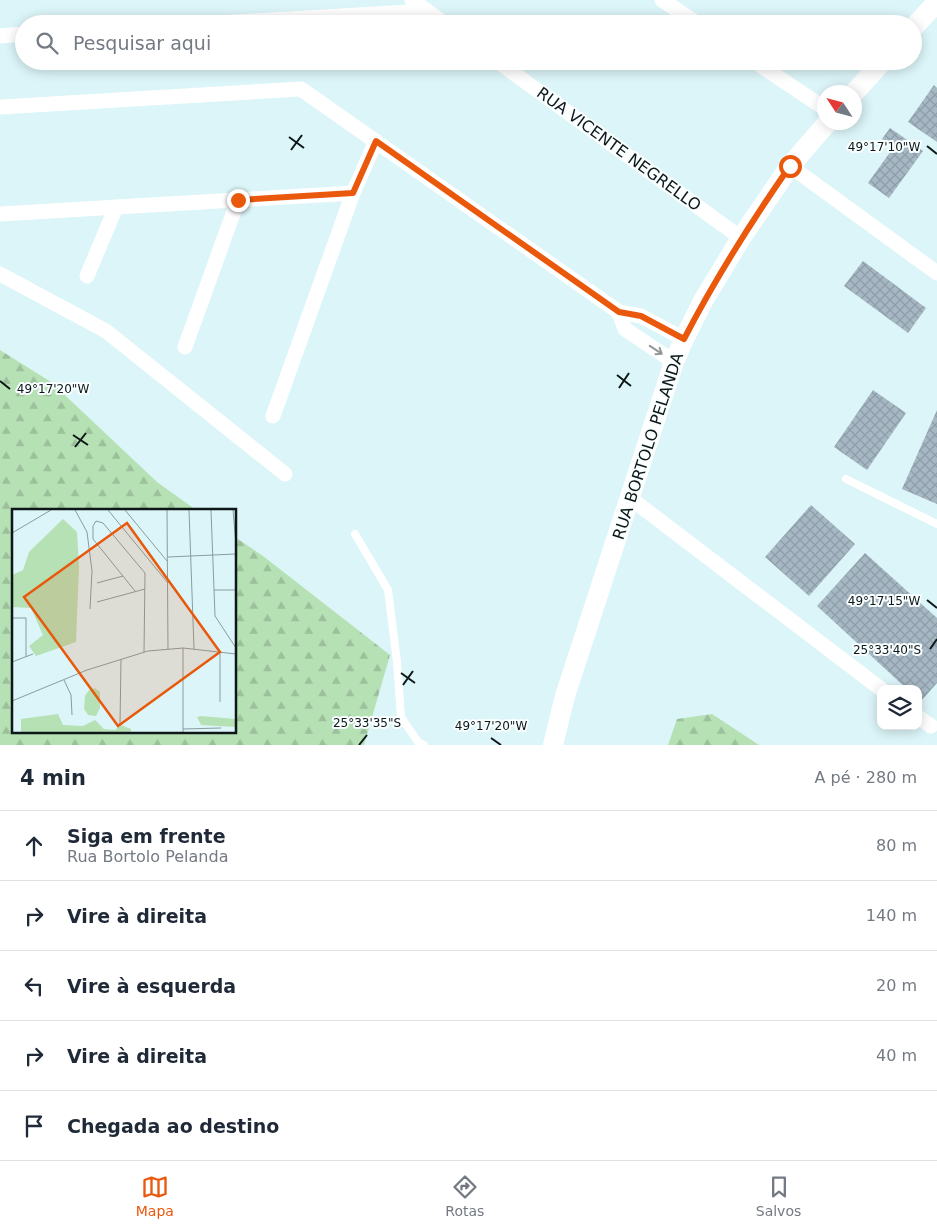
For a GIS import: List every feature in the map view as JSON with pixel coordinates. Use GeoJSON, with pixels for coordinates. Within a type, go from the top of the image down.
{"type":"FeatureCollection","features":[{"type":"Feature","properties":{"kind":"street"},"geometry":{"type":"LineString","coordinates":[[412,0],[433,15]]}},
{"type":"Feature","properties":{"kind":"street"},"geometry":{"type":"LineString","coordinates":[[662,0],[684,15]]}},
{"type":"Feature","properties":{"kind":"street"},"geometry":{"type":"LineString","coordinates":[[922,19],[937,3]]}},
{"type":"Feature","properties":{"kind":"street"},"geometry":{"type":"LineString","coordinates":[[358,15],[427,11]]}},
{"type":"Feature","properties":{"kind":"street"},"geometry":{"type":"LineString","coordinates":[[0,36],[15,35]]}},
{"type":"Feature","properties":{"kind":"street","name":"RUA VICENTE NEGRELLO"},"geometry":{"type":"LineString","coordinates":[[509,70],[741,238]]}},
{"type":"Feature","properties":{"kind":"street"},"geometry":{"type":"LineString","coordinates":[[767,70],[817,103]]}},
{"type":"Feature","properties":{"kind":"street"},"geometry":{"type":"LineString","coordinates":[[861,85],[875,70]]}},
{"type":"Feature","properties":{"kind":"street"},"geometry":{"type":"LineString","coordinates":[[0,107],[301,88],[619,312],[641,316],[684,339]]}},
{"type":"Feature","properties":{"kind":"street","name":"RUA BORTOLO PELANDA"},"geometry":{"type":"LineString","coordinates":[[553,745],[565,696],[674,362],[684,339],[703,301],[741,238],[790,166],[821,130]]}},
{"type":"Feature","properties":{"kind":"street"},"geometry":{"type":"LineString","coordinates":[[273,416],[353,193],[376,141]]}},
{"type":"Feature","properties":{"kind":"street"},"geometry":{"type":"LineString","coordinates":[[790,166],[937,273]]}},
{"type":"Feature","properties":{"kind":"street"},"geometry":{"type":"LineString","coordinates":[[0,214],[353,193]]}},
{"type":"Feature","properties":{"kind":"street"},"geometry":{"type":"LineString","coordinates":[[185,347],[238,200]]}},
{"type":"Feature","properties":{"kind":"street"},"geometry":{"type":"LineString","coordinates":[[87,276],[116,207]]}},
{"type":"Feature","properties":{"kind":"street"},"geometry":{"type":"LineString","coordinates":[[0,274],[106,331],[285,474]]}},
{"type":"Feature","properties":{"kind":"street"},"geometry":{"type":"LineString","coordinates":[[619,312],[625,329],[674,362]]}},
{"type":"Feature","properties":{"kind":"street"},"geometry":{"type":"LineString","coordinates":[[630,498],[877,685]]}},
{"type":"Feature","properties":{"kind":"street"},"geometry":{"type":"LineString","coordinates":[[922,720],[931,726]]}},
{"type":"Feature","properties":{"kind":"lane"},"geometry":{"type":"LineString","coordinates":[[846,479],[937,524]]}},
{"type":"Feature","properties":{"kind":"lane"},"geometry":{"type":"LineString","coordinates":[[355,534],[388,590],[397,662],[401,717],[418,742],[424,745]]}},
{"type":"Feature","properties":{"kind":"green space"},"geometry":{"type":"Polygon","coordinates":[[[0,350],[51,382],[157,482],[195,509],[12,509],[12,732],[236,732],[236,538],[263,556],[390,655],[364,745],[0,745],[0,350]]]}},
{"type":"Feature","properties":{"kind":"green space"},"geometry":{"type":"Polygon","coordinates":[[[712,714],[759,745],[668,745],[677,719],[712,714]]]}},
{"type":"Feature","properties":{"kind":"building"},"geometry":{"type":"Polygon","coordinates":[[[934,85],[937,88],[937,142],[908,122],[934,85]]]}},
{"type":"Feature","properties":{"kind":"building"},"geometry":{"type":"Polygon","coordinates":[[[890,128],[923,151],[889,198],[868,183],[893,148],[882,139],[890,128]]]}},
{"type":"Feature","properties":{"kind":"building"},"geometry":{"type":"Polygon","coordinates":[[[863,261],[926,308],[908,333],[844,286],[863,261]]]}},
{"type":"Feature","properties":{"kind":"building"},"geometry":{"type":"Polygon","coordinates":[[[873,390],[906,413],[867,470],[834,447],[873,390]]]}},
{"type":"Feature","properties":{"kind":"building"},"geometry":{"type":"Polygon","coordinates":[[[937,410],[937,504],[902,489],[937,410]]]}},
{"type":"Feature","properties":{"kind":"building"},"geometry":{"type":"Polygon","coordinates":[[[811,505],[855,544],[809,596],[765,557],[811,505]]]}},
{"type":"Feature","properties":{"kind":"building"},"geometry":{"type":"Polygon","coordinates":[[[865,553],[937,618],[937,683],[922,700],[922,685],[903,685],[817,606],[865,553]]]}},
{"type":"Feature","properties":{"kind":"route"},"geometry":{"type":"LineString","coordinates":[[238,200],[353,193],[376,141],[619,312],[641,316],[684,339],[703,301],[741,238],[790,166]]}}]}
